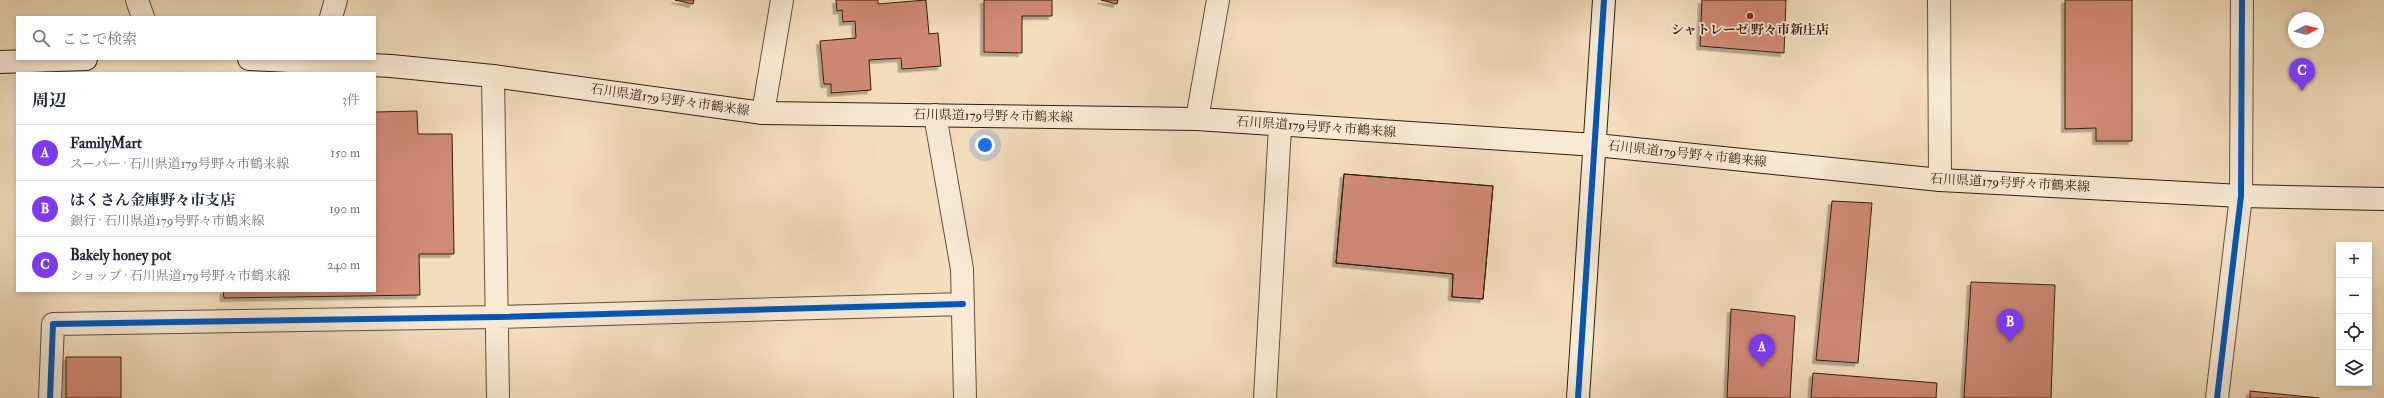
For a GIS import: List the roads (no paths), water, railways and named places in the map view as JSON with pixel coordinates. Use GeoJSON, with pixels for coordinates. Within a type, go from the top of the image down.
{"type":"FeatureCollection","features":[{"type":"Feature","properties":{"kind":"street"},"geometry":{"type":"LineString","coordinates":[[137,0],[143,16]]}},
{"type":"Feature","properties":{"kind":"street"},"geometry":{"type":"LineString","coordinates":[[331,16],[336,0]]}},
{"type":"Feature","properties":{"kind":"street"},"geometry":{"type":"LineString","coordinates":[[763,112],[782,0]]}},
{"type":"Feature","properties":{"kind":"street"},"geometry":{"type":"LineString","coordinates":[[1198,119],[1218,0]]}},
{"type":"Feature","properties":{"kind":"street"},"geometry":{"type":"LineString","coordinates":[[1578,398],[1596,145],[1604,0]]}},
{"type":"Feature","properties":{"kind":"street"},"geometry":{"type":"LineString","coordinates":[[1939,0],[1940,180]]}},
{"type":"Feature","properties":{"kind":"street"},"geometry":{"type":"LineString","coordinates":[[2218,398],[2241,196],[2242,0]]}},
{"type":"Feature","properties":{"kind":"street"},"geometry":{"type":"LineString","coordinates":[[0,62],[57,60]]}},
{"type":"Feature","properties":{"kind":"street","name":"石川県道179号野々市鶴来線"},"geometry":{"type":"LineString","coordinates":[[317,60],[493,76],[763,112],[1198,119],[1280,126],[1596,145],[1940,180],[2241,196],[2384,199]]}},
{"type":"Feature","properties":{"kind":"street"},"geometry":{"type":"LineString","coordinates":[[493,76],[498,398]]}},
{"type":"Feature","properties":{"kind":"street"},"geometry":{"type":"LineString","coordinates":[[936,115],[962,269],[965,398]]}},
{"type":"Feature","properties":{"kind":"street"},"geometry":{"type":"LineString","coordinates":[[1265,398],[1280,126]]}},
{"type":"Feature","properties":{"kind":"street"},"geometry":{"type":"LineString","coordinates":[[50,398],[53,324],[497,317],[963,304]]}},
{"type":"Feature","properties":{"kind":"place","name":"シャトレーゼ 野々市新庄店"},"geometry":{"type":"Point","coordinates":[1750,16]}},
{"type":"Feature","properties":{"kind":"place","name":"Bakely honey pot"},"geometry":{"type":"Point","coordinates":[2302,91]}},
{"type":"Feature","properties":{"kind":"place","name":"はくさん金庫野々市支店"},"geometry":{"type":"Point","coordinates":[2010,342]}},
{"type":"Feature","properties":{"kind":"place","name":"FamilyMart"},"geometry":{"type":"Point","coordinates":[1762,367]}}]}
